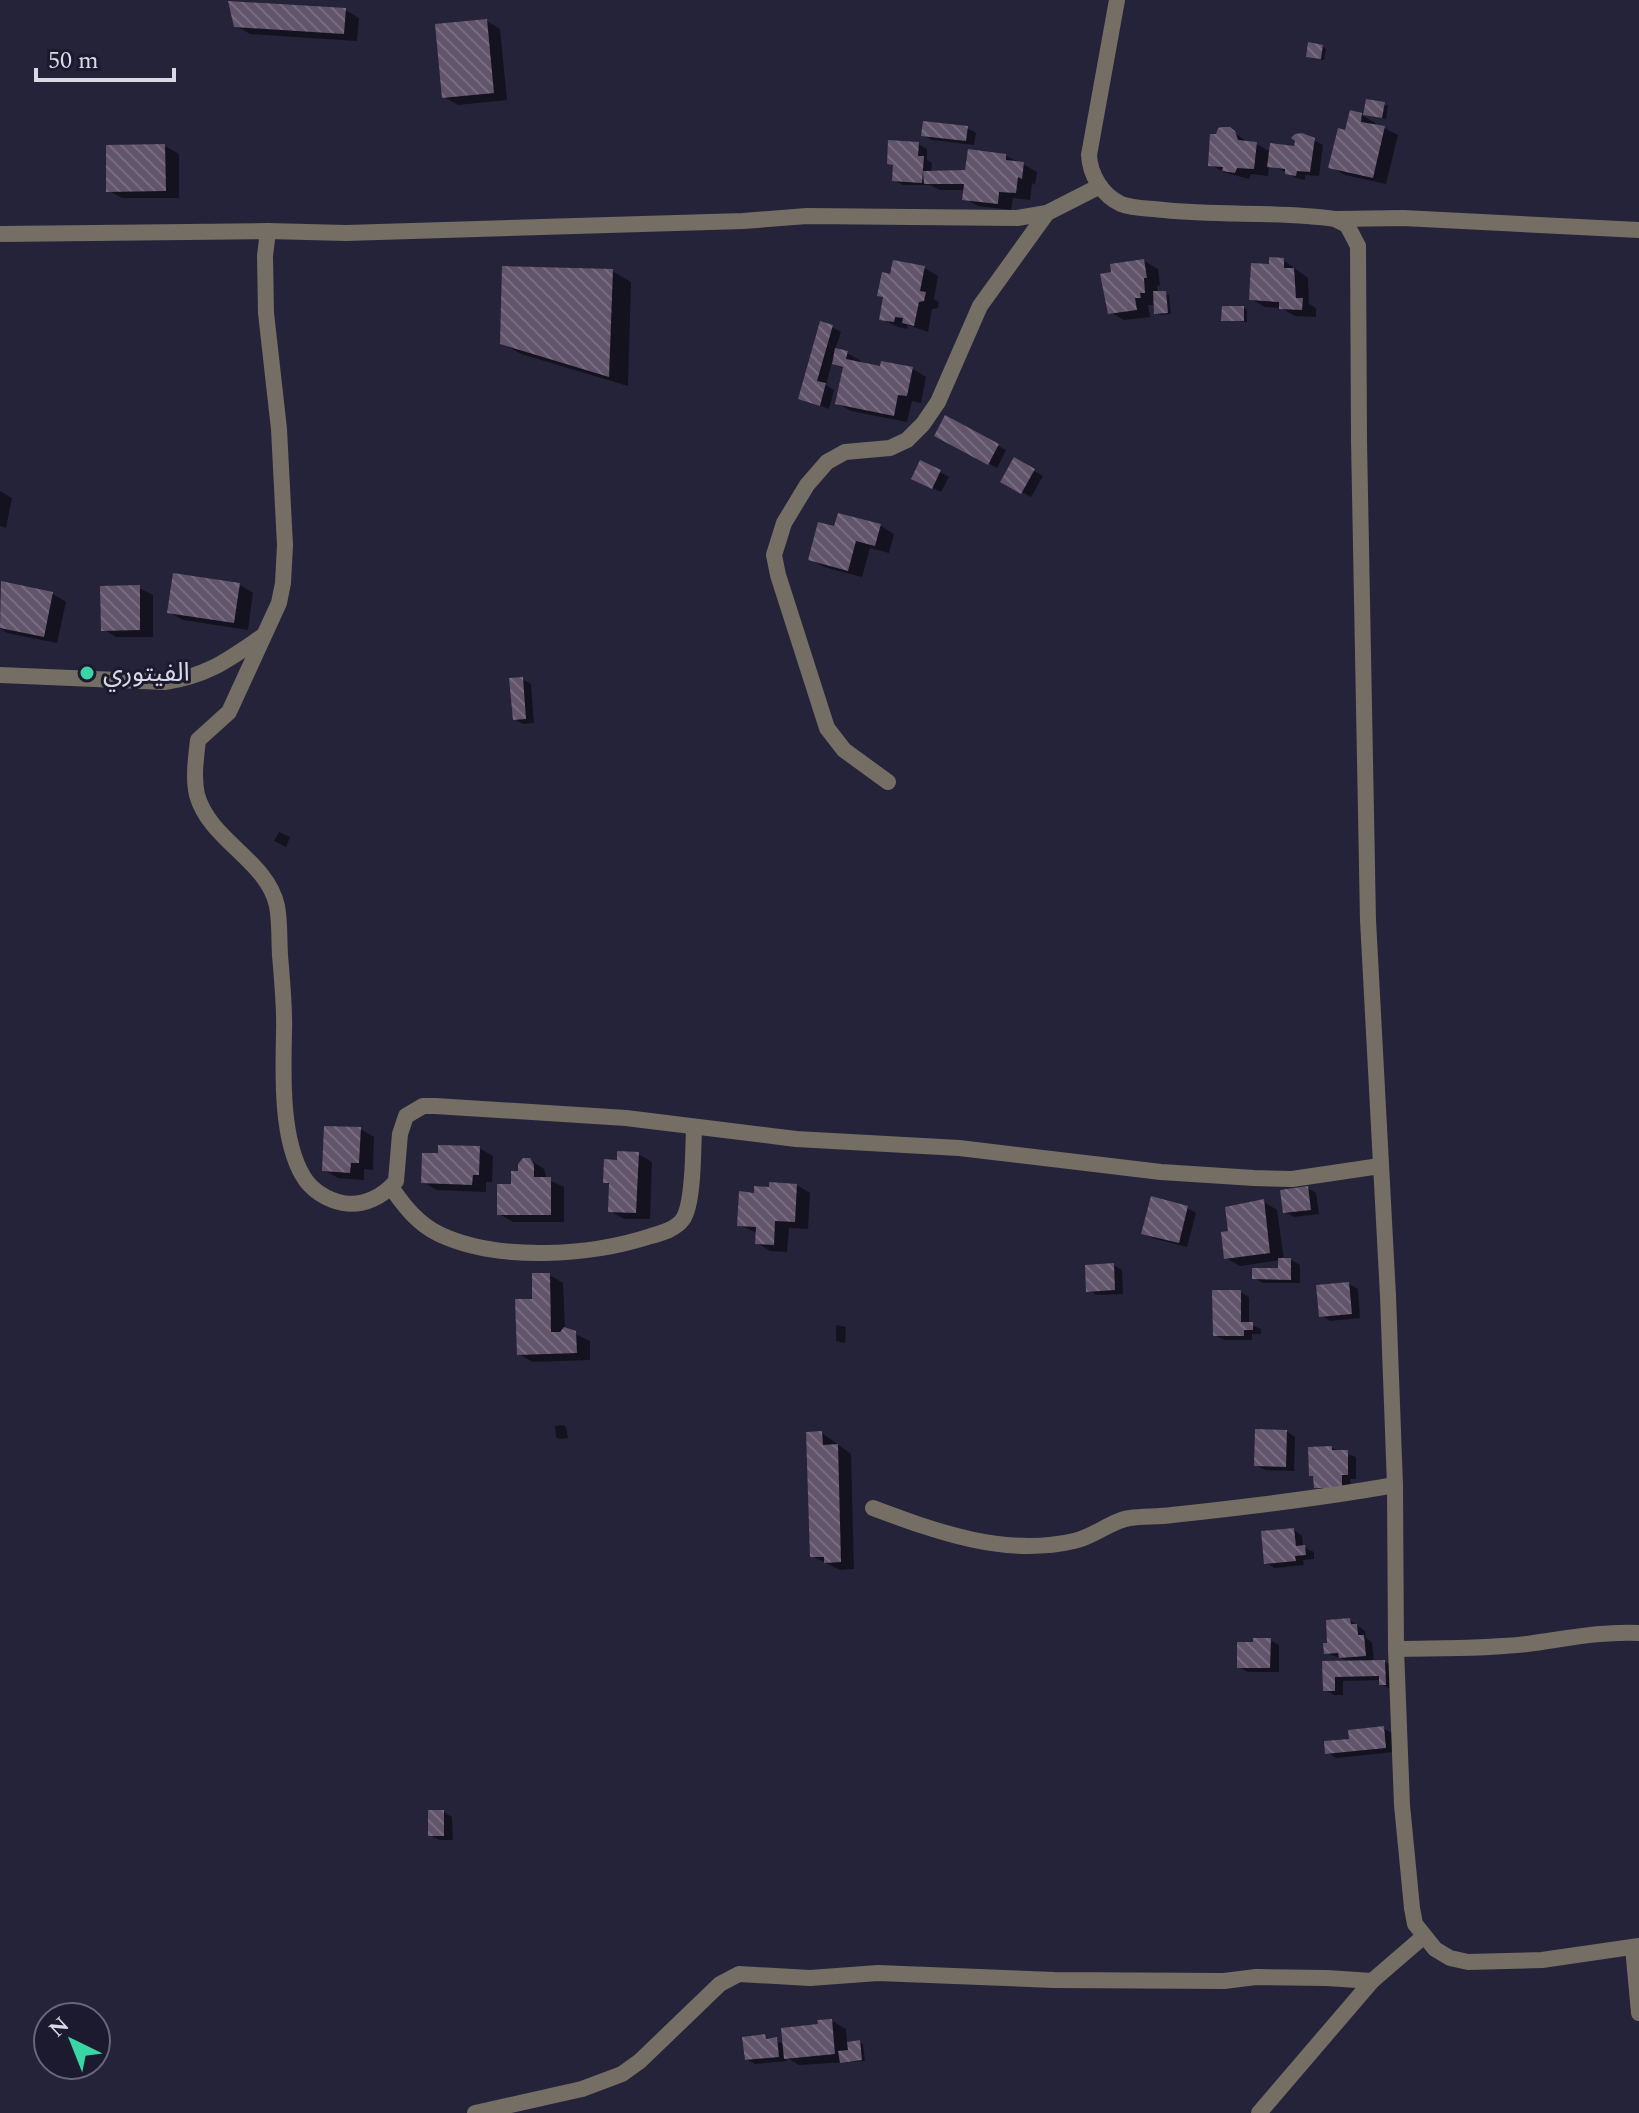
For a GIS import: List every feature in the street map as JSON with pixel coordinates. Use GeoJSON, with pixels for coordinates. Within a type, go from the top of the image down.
{"type":"FeatureCollection","features":[{"type":"Feature","properties":{"kind":"street"},"geometry":{"type":"LineString","coordinates":[[1117,0],[1089,155],[1090,166],[1100,186],[1111,198],[1133,207],[1205,214],[1403,218],[1639,230]]}},
{"type":"Feature","properties":{"kind":"street"},"geometry":{"type":"LineString","coordinates":[[0,234],[497,230],[807,216],[1017,218],[1047,213],[1100,186]]}},
{"type":"Feature","properties":{"kind":"street"},"geometry":{"type":"LineString","coordinates":[[888,782],[844,750],[827,728],[774,555],[784,523],[807,485],[827,462],[845,452],[890,448],[907,440],[923,424],[938,402],[980,306],[1047,213]]}},
{"type":"Feature","properties":{"kind":"street"},"geometry":{"type":"LineString","coordinates":[[1335,219],[1351,231],[1359,254],[1359,440],[1368,920],[1388,1296],[1402,1805],[1412,1908],[1415,1924],[1423,1937],[1450,1958],[1468,1962],[1542,1960],[1636,1946],[1639,2013]]}},
{"type":"Feature","properties":{"kind":"street"},"geometry":{"type":"LineString","coordinates":[[268,231],[266,313],[279,429],[285,545],[283,583],[279,603],[229,712],[198,740],[196,792],[204,813],[273,891],[284,1007],[286,1105],[290,1136],[304,1177],[320,1193],[343,1203],[364,1202],[391,1187],[398,1172],[402,1125],[406,1116],[423,1106],[626,1118],[796,1139],[959,1148],[1161,1172],[1254,1178],[1292,1179],[1380,1166]]}},
{"type":"Feature","properties":{"kind":"street"},"geometry":{"type":"LineString","coordinates":[[0,675],[165,682],[191,679],[264,636]]}},
{"type":"Feature","properties":{"kind":"street"},"geometry":{"type":"LineString","coordinates":[[391,1187],[405,1207],[435,1232],[468,1244],[544,1252],[591,1250],[653,1235],[681,1222],[686,1213],[691,1186],[694,1128]]}},
{"type":"Feature","properties":{"kind":"street"},"geometry":{"type":"LineString","coordinates":[[873,1508],[947,1535],[1041,1547],[1096,1535],[1130,1518],[1203,1512],[1395,1485]]}},
{"type":"Feature","properties":{"kind":"street"},"geometry":{"type":"LineString","coordinates":[[1396,1649],[1473,1648],[1527,1644],[1593,1633],[1639,1633]]}},
{"type":"Feature","properties":{"kind":"street"},"geometry":{"type":"LineString","coordinates":[[1259,2113],[1372,1981],[1423,1937]]}},
{"type":"Feature","properties":{"kind":"street"},"geometry":{"type":"LineString","coordinates":[[475,2113],[582,2089],[622,2074],[640,2061],[720,1984],[739,1974],[810,1978],[878,1973],[1054,1980],[1224,1981],[1270,1977],[1372,1981]]}},
{"type":"Feature","properties":{"kind":"building"},"geometry":{"type":"Polygon","coordinates":[[[228,1],[346,8],[344,34],[234,27],[228,1]]]}},
{"type":"Feature","properties":{"kind":"building"},"geometry":{"type":"Polygon","coordinates":[[[487,19],[494,93],[442,98],[435,24],[487,19]]]}},
{"type":"Feature","properties":{"kind":"building"},"geometry":{"type":"Polygon","coordinates":[[[1308,42],[1323,45],[1321,59],[1306,57],[1308,42]]]}},
{"type":"Feature","properties":{"kind":"building"},"geometry":{"type":"Polygon","coordinates":[[[1366,99],[1385,102],[1382,118],[1363,115],[1366,99]]]}},
{"type":"Feature","properties":{"kind":"building"},"geometry":{"type":"Polygon","coordinates":[[[1350,110],[1362,113],[1361,122],[1385,126],[1373,178],[1328,168],[1338,128],[1345,130],[1350,110]]]}},
{"type":"Feature","properties":{"kind":"building"},"geometry":{"type":"Polygon","coordinates":[[[923,121],[968,126],[966,141],[921,136],[923,121]]]}},
{"type":"Feature","properties":{"kind":"building"},"geometry":{"type":"Polygon","coordinates":[[[1222,127],[1235,131],[1238,140],[1257,142],[1254,169],[1237,168],[1235,173],[1222,171],[1223,167],[1208,166],[1210,134],[1216,134],[1222,127]]]}},
{"type":"Feature","properties":{"kind":"building"},"geometry":{"type":"Polygon","coordinates":[[[1302,133],[1315,138],[1310,172],[1297,171],[1296,176],[1285,174],[1285,169],[1267,167],[1270,143],[1294,146],[1295,141],[1291,138],[1302,133]]]}},
{"type":"Feature","properties":{"kind":"building"},"geometry":{"type":"Polygon","coordinates":[[[888,140],[919,142],[918,156],[924,156],[922,183],[892,181],[893,165],[887,164],[888,140]]]}},
{"type":"Feature","properties":{"kind":"building"},"geometry":{"type":"Polygon","coordinates":[[[165,144],[166,191],[106,192],[106,145],[165,144]]]}},
{"type":"Feature","properties":{"kind":"building"},"geometry":{"type":"Polygon","coordinates":[[[968,149],[1006,154],[1006,160],[1024,162],[1016,193],[999,192],[998,204],[962,200],[964,184],[924,184],[923,171],[965,170],[968,149]]]}},
{"type":"Feature","properties":{"kind":"building"},"geometry":{"type":"Polygon","coordinates":[[[1269,257],[1284,258],[1284,268],[1294,268],[1296,298],[1303,298],[1302,310],[1279,309],[1279,302],[1249,300],[1251,263],[1269,264],[1269,257]]]}},
{"type":"Feature","properties":{"kind":"building"},"geometry":{"type":"Polygon","coordinates":[[[1144,259],[1147,278],[1144,278],[1145,293],[1140,293],[1141,298],[1135,298],[1137,310],[1108,314],[1100,274],[1111,272],[1110,264],[1144,259]]]}},
{"type":"Feature","properties":{"kind":"building"},"geometry":{"type":"Polygon","coordinates":[[[893,260],[925,266],[920,291],[926,292],[924,301],[919,302],[914,326],[902,323],[903,318],[895,317],[894,322],[879,320],[883,297],[877,296],[882,272],[890,274],[893,260]]]}},
{"type":"Feature","properties":{"kind":"building"},"geometry":{"type":"Polygon","coordinates":[[[502,266],[613,269],[609,377],[500,344],[502,266]]]}},
{"type":"Feature","properties":{"kind":"building"},"geometry":{"type":"Polygon","coordinates":[[[1153,291],[1166,291],[1168,313],[1154,314],[1153,291]]]}},
{"type":"Feature","properties":{"kind":"building"},"geometry":{"type":"Polygon","coordinates":[[[1222,306],[1244,306],[1244,321],[1221,321],[1222,306]]]}},
{"type":"Feature","properties":{"kind":"building"},"geometry":{"type":"Polygon","coordinates":[[[820,321],[833,325],[817,381],[826,383],[820,406],[798,399],[820,321]]]}},
{"type":"Feature","properties":{"kind":"building"},"geometry":{"type":"Polygon","coordinates":[[[835,348],[848,351],[846,359],[880,366],[881,361],[913,367],[907,396],[898,395],[894,416],[835,404],[843,367],[832,364],[835,348]]]}},
{"type":"Feature","properties":{"kind":"building"},"geometry":{"type":"Polygon","coordinates":[[[945,415],[999,444],[988,465],[934,436],[945,415]]]}},
{"type":"Feature","properties":{"kind":"building"},"geometry":{"type":"Polygon","coordinates":[[[1014,457],[1035,469],[1021,494],[1000,482],[1014,457]]]}},
{"type":"Feature","properties":{"kind":"building"},"geometry":{"type":"Polygon","coordinates":[[[920,460],[941,470],[932,489],[911,479],[920,460]]]}},
{"type":"Feature","properties":{"kind":"building"},"geometry":{"type":"Polygon","coordinates":[[[838,513],[881,524],[875,546],[856,541],[848,571],[808,560],[818,522],[834,526],[838,513]]]}},
{"type":"Feature","properties":{"kind":"building"},"geometry":{"type":"Polygon","coordinates":[[[173,573],[240,583],[234,623],[167,613],[173,573]]]}},
{"type":"Feature","properties":{"kind":"building"},"geometry":{"type":"Polygon","coordinates":[[[1,581],[53,592],[44,637],[0,628],[1,581]]]}},
{"type":"Feature","properties":{"kind":"building"},"geometry":{"type":"Polygon","coordinates":[[[140,585],[140,630],[101,631],[100,586],[140,585]]]}},
{"type":"Feature","properties":{"kind":"building"},"geometry":{"type":"Polygon","coordinates":[[[523,677],[526,719],[513,720],[509,678],[523,677]]]}},
{"type":"Feature","properties":{"kind":"building"},"geometry":{"type":"Polygon","coordinates":[[[324,1126],[361,1127],[359,1163],[351,1163],[350,1173],[322,1171],[324,1126]]]}},
{"type":"Feature","properties":{"kind":"building"},"geometry":{"type":"Polygon","coordinates":[[[438,1145],[480,1146],[479,1175],[473,1175],[472,1185],[421,1183],[422,1153],[438,1153],[438,1145]]]}},
{"type":"Feature","properties":{"kind":"building"},"geometry":{"type":"Polygon","coordinates":[[[617,1151],[639,1152],[636,1213],[608,1212],[609,1183],[603,1183],[604,1159],[617,1160],[617,1151]]]}},
{"type":"Feature","properties":{"kind":"building"},"geometry":{"type":"Polygon","coordinates":[[[523,1158],[530,1158],[534,1165],[534,1177],[551,1177],[551,1215],[497,1215],[497,1184],[511,1184],[511,1171],[518,1171],[518,1164],[523,1158]]]}},
{"type":"Feature","properties":{"kind":"building"},"geometry":{"type":"Polygon","coordinates":[[[769,1182],[797,1184],[795,1222],[775,1221],[774,1245],[755,1244],[756,1227],[737,1226],[739,1191],[754,1193],[754,1186],[769,1187],[769,1182]]]}},
{"type":"Feature","properties":{"kind":"building"},"geometry":{"type":"Polygon","coordinates":[[[1308,1186],[1311,1210],[1283,1213],[1280,1190],[1308,1186]]]}},
{"type":"Feature","properties":{"kind":"building"},"geometry":{"type":"Polygon","coordinates":[[[1151,1196],[1188,1206],[1179,1243],[1141,1234],[1151,1196]]]}},
{"type":"Feature","properties":{"kind":"building"},"geometry":{"type":"Polygon","coordinates":[[[1264,1199],[1270,1253],[1224,1259],[1221,1232],[1228,1231],[1225,1207],[1264,1199]]]}},
{"type":"Feature","properties":{"kind":"building"},"geometry":{"type":"Polygon","coordinates":[[[1278,1258],[1291,1258],[1291,1280],[1252,1279],[1252,1268],[1278,1268],[1278,1258]]]}},
{"type":"Feature","properties":{"kind":"building"},"geometry":{"type":"Polygon","coordinates":[[[1114,1263],[1115,1290],[1086,1292],[1085,1265],[1114,1263]]]}},
{"type":"Feature","properties":{"kind":"building"},"geometry":{"type":"Polygon","coordinates":[[[532,1273],[550,1273],[551,1332],[560,1332],[564,1327],[576,1331],[577,1353],[517,1355],[515,1299],[532,1299],[532,1273]]]}},
{"type":"Feature","properties":{"kind":"building"},"geometry":{"type":"Polygon","coordinates":[[[1349,1282],[1352,1314],[1319,1317],[1316,1285],[1349,1282]]]}},
{"type":"Feature","properties":{"kind":"building"},"geometry":{"type":"Polygon","coordinates":[[[1212,1290],[1241,1290],[1241,1322],[1253,1322],[1253,1330],[1244,1330],[1244,1336],[1213,1336],[1212,1290]]]}},
{"type":"Feature","properties":{"kind":"building"},"geometry":{"type":"Polygon","coordinates":[[[1255,1429],[1287,1430],[1286,1467],[1254,1466],[1255,1429]]]}},
{"type":"Feature","properties":{"kind":"building"},"geometry":{"type":"Polygon","coordinates":[[[822,1431],[823,1445],[838,1444],[841,1562],[824,1563],[824,1557],[810,1557],[806,1432],[822,1431]]]}},
{"type":"Feature","properties":{"kind":"building"},"geometry":{"type":"Polygon","coordinates":[[[1332,1446],[1332,1450],[1348,1450],[1348,1475],[1342,1475],[1342,1488],[1314,1488],[1313,1476],[1309,1476],[1308,1447],[1332,1446]]]}},
{"type":"Feature","properties":{"kind":"building"},"geometry":{"type":"Polygon","coordinates":[[[1294,1528],[1296,1546],[1305,1545],[1306,1555],[1295,1556],[1296,1561],[1264,1564],[1261,1531],[1294,1528]]]}},
{"type":"Feature","properties":{"kind":"building"},"geometry":{"type":"Polygon","coordinates":[[[1350,1618],[1351,1624],[1357,1624],[1358,1635],[1364,1635],[1366,1656],[1339,1658],[1338,1653],[1324,1654],[1326,1620],[1350,1618]]]}},
{"type":"Feature","properties":{"kind":"building"},"geometry":{"type":"Polygon","coordinates":[[[1253,1638],[1271,1638],[1270,1668],[1237,1668],[1237,1642],[1253,1642],[1253,1638]]]}},
{"type":"Feature","properties":{"kind":"building"},"geometry":{"type":"Polygon","coordinates":[[[1385,1660],[1386,1685],[1379,1685],[1379,1676],[1335,1677],[1335,1691],[1323,1691],[1322,1661],[1385,1660]]]}},
{"type":"Feature","properties":{"kind":"building"},"geometry":{"type":"Polygon","coordinates":[[[1384,1726],[1386,1748],[1325,1754],[1324,1741],[1349,1739],[1348,1730],[1384,1726]]]}},
{"type":"Feature","properties":{"kind":"building"},"geometry":{"type":"Polygon","coordinates":[[[428,1810],[444,1810],[444,1836],[428,1836],[428,1810]]]}},
{"type":"Feature","properties":{"kind":"building"},"geometry":{"type":"Polygon","coordinates":[[[832,2019],[835,2054],[784,2059],[781,2028],[818,2024],[817,2020],[832,2019]]]}},
{"type":"Feature","properties":{"kind":"building"},"geometry":{"type":"Polygon","coordinates":[[[765,2034],[766,2039],[777,2037],[779,2057],[745,2060],[742,2037],[765,2034]]]}},
{"type":"Feature","properties":{"kind":"building"},"geometry":{"type":"Polygon","coordinates":[[[860,2040],[862,2060],[840,2063],[838,2051],[848,2050],[847,2042],[860,2040]]]}},
{"type":"Feature","properties":{"kind":"place","name":"الفيتوري"},"geometry":{"type":"Point","coordinates":[87,673]}}]}
